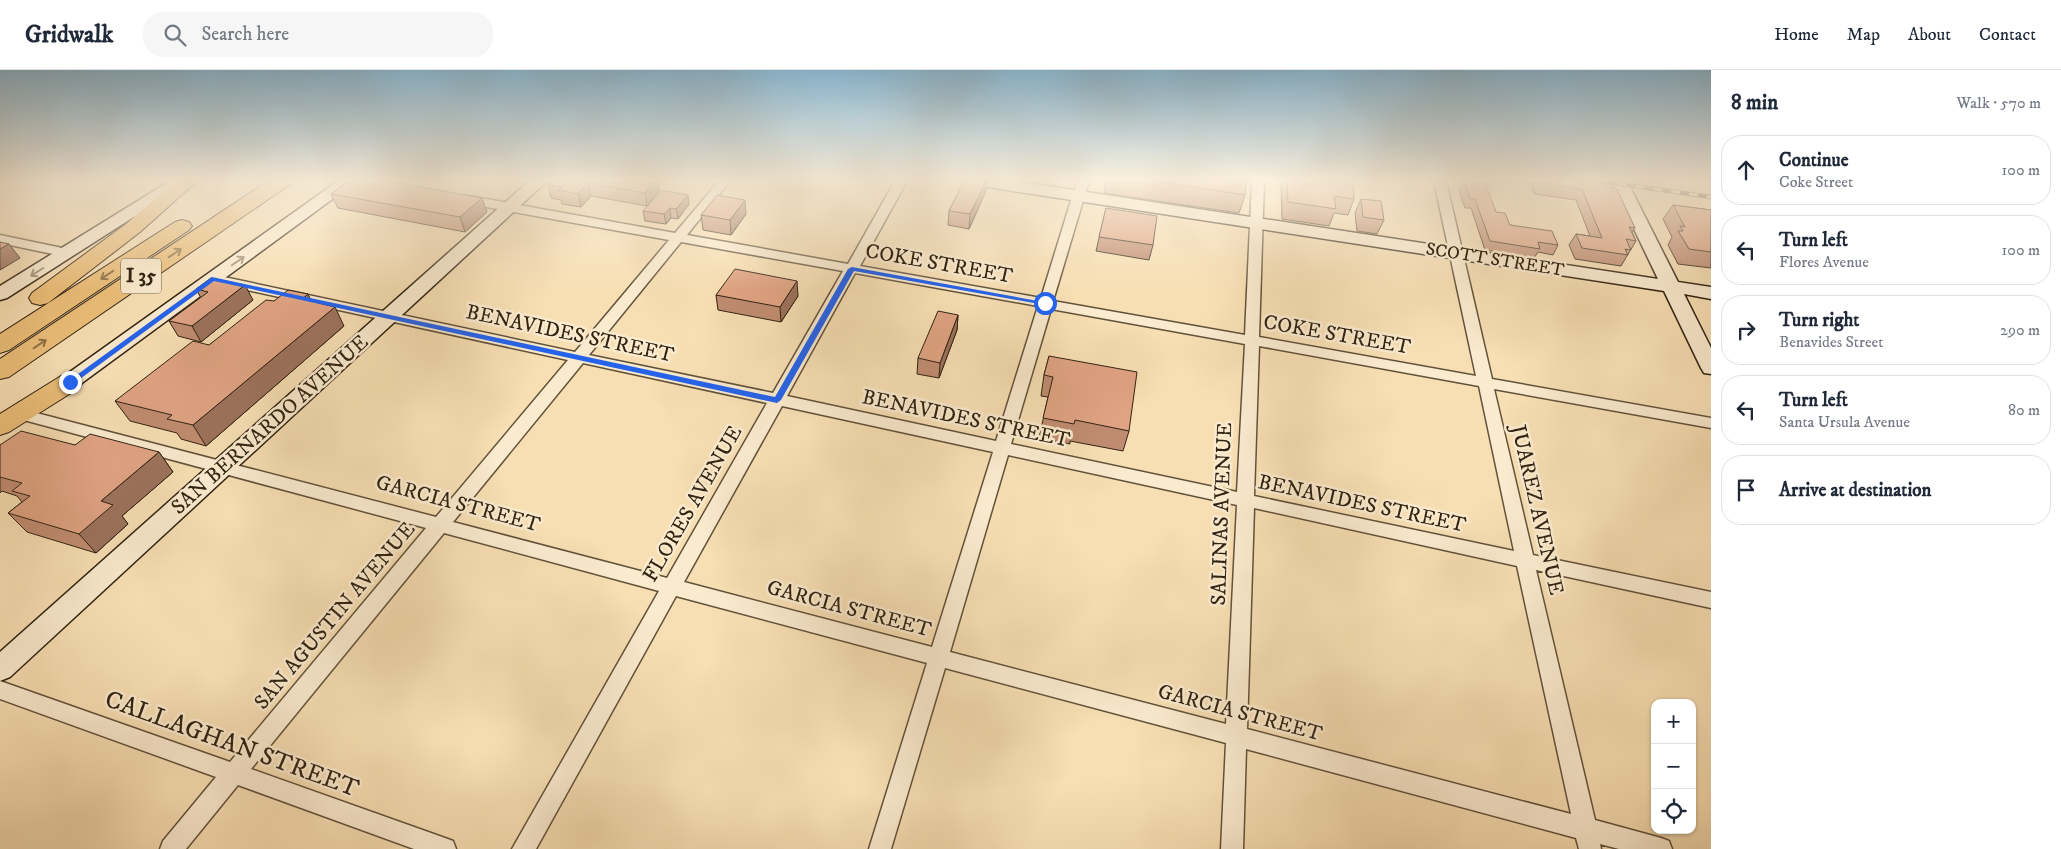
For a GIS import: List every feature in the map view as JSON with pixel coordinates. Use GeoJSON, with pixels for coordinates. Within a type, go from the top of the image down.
{"type":"FeatureCollection","features":[{"type":"Feature","properties":{"kind":"highway"},"geometry":{"type":"LineString","coordinates":[[0,328],[145,217]]}},
{"type":"Feature","properties":{"kind":"highway","name":"I 35"},"geometry":{"type":"LineString","coordinates":[[0,345],[195,217]]}},
{"type":"Feature","properties":{"kind":"highway","name":"I 35"},"geometry":{"type":"LineString","coordinates":[[0,371],[228,217]]}},
{"type":"Feature","properties":{"kind":"highway"},"geometry":{"type":"LineString","coordinates":[[0,426],[70,382]]}},
{"type":"Feature","properties":{"kind":"main road"},"geometry":{"type":"LineString","coordinates":[[0,294],[124,217]]}},
{"type":"Feature","properties":{"kind":"main road"},"geometry":{"type":"LineString","coordinates":[[0,433],[298,217]]}},
{"type":"Feature","properties":{"kind":"main road","name":"SAN BERNARDO AVENUE"},"geometry":{"type":"LineString","coordinates":[[0,669],[500,217]]}},
{"type":"Feature","properties":{"kind":"main road","name":"SCOTT STREET"},"geometry":{"type":"LineString","coordinates":[[1227,217],[1711,293]]}},
{"type":"Feature","properties":{"kind":"main road"},"geometry":{"type":"LineString","coordinates":[[1636,217],[1711,368]]}},
{"type":"Feature","properties":{"kind":"street","name":"COKE STREET"},"geometry":{"type":"LineString","coordinates":[[562,217],[1711,423]]}},
{"type":"Feature","properties":{"kind":"street","name":"SAN AGUSTIN AVENUE"},"geometry":{"type":"LineString","coordinates":[[171,849],[695,217]]}},
{"type":"Feature","properties":{"kind":"street","name":"FLORES AVENUE"},"geometry":{"type":"LineString","coordinates":[[523,849],[881,217]]}},
{"type":"Feature","properties":{"kind":"street"},"geometry":{"type":"LineString","coordinates":[[880,849],[1072,217]]}},
{"type":"Feature","properties":{"kind":"street","name":"SALINAS AVENUE"},"geometry":{"type":"LineString","coordinates":[[1232,849],[1256,217]]}},
{"type":"Feature","properties":{"kind":"street","name":"JUAREZ AVENUE"},"geometry":{"type":"LineString","coordinates":[[1448,217],[1590,849]]}},
{"type":"Feature","properties":{"kind":"street"},"geometry":{"type":"LineString","coordinates":[[0,239],[68,253]]}},
{"type":"Feature","properties":{"kind":"street","name":"BENAVIDES STREET"},"geometry":{"type":"LineString","coordinates":[[212,279],[1711,600]]}},
{"type":"Feature","properties":{"kind":"street","name":"GARCIA STREET"},"geometry":{"type":"LineString","coordinates":[[25,415],[1661,849]]}},
{"type":"Feature","properties":{"kind":"street","name":"CALLAGHAN STREET"},"geometry":{"type":"LineString","coordinates":[[0,690],[445,849]]}},
{"type":"Feature","properties":{"kind":"building"},"geometry":{"type":"Polygon","coordinates":[[[715,217],[732,217],[730,220],[715,217]]]}},
{"type":"Feature","properties":{"kind":"building"},"geometry":{"type":"Polygon","coordinates":[[[1104,217],[1157,217],[1153,245],[1099,237],[1104,217]]]}},
{"type":"Feature","properties":{"kind":"building"},"geometry":{"type":"Polygon","coordinates":[[[1365,217],[1384,217],[1384,220],[1365,217]]]}},
{"type":"Feature","properties":{"kind":"building"},"geometry":{"type":"Polygon","coordinates":[[[1482,217],[1507,217],[1510,225],[1552,231],[1558,245],[1538,242],[1540,249],[1490,241],[1482,217]]]}},
{"type":"Feature","properties":{"kind":"building"},"geometry":{"type":"Polygon","coordinates":[[[1594,217],[1630,217],[1635,228],[1629,227],[1636,241],[1626,239],[1631,250],[1625,249],[1628,255],[1582,248],[1576,234],[1602,238],[1594,217]]]}},
{"type":"Feature","properties":{"kind":"building"},"geometry":{"type":"Polygon","coordinates":[[[1680,217],[1711,217],[1711,252],[1689,249],[1678,231],[1683,231],[1680,226],[1685,227],[1680,217]]]}},
{"type":"Feature","properties":{"kind":"building"},"geometry":{"type":"Polygon","coordinates":[[[0,242],[9,244],[0,249],[0,242]]]}},
{"type":"Feature","properties":{"kind":"building"},"geometry":{"type":"Polygon","coordinates":[[[735,269],[797,281],[780,307],[716,295],[735,269]]]}},
{"type":"Feature","properties":{"kind":"building"},"geometry":{"type":"Polygon","coordinates":[[[211,278],[245,285],[192,326],[169,321],[208,292],[196,289],[211,278]]]}},
{"type":"Feature","properties":{"kind":"building"},"geometry":{"type":"Polygon","coordinates":[[[288,290],[308,294],[302,299],[335,307],[193,425],[167,419],[172,415],[115,401],[193,341],[209,345],[266,300],[274,301],[288,290]]]}},
{"type":"Feature","properties":{"kind":"building"},"geometry":{"type":"Polygon","coordinates":[[[938,311],[958,315],[940,363],[918,358],[938,311]]]}},
{"type":"Feature","properties":{"kind":"building"},"geometry":{"type":"Polygon","coordinates":[[[1049,356],[1137,372],[1129,431],[1075,420],[1074,424],[1043,418],[1053,377],[1044,375],[1049,356]]]}},
{"type":"Feature","properties":{"kind":"building"},"geometry":{"type":"Polygon","coordinates":[[[21,431],[75,445],[90,434],[159,452],[101,501],[113,505],[79,534],[8,513],[30,496],[12,491],[22,483],[0,477],[0,445],[21,431]]]}},
{"type":"Feature","properties":{"kind":"route"},"geometry":{"type":"LineString","coordinates":[[70,382],[212,279],[777,400],[852,269],[1045,303]]}}]}
